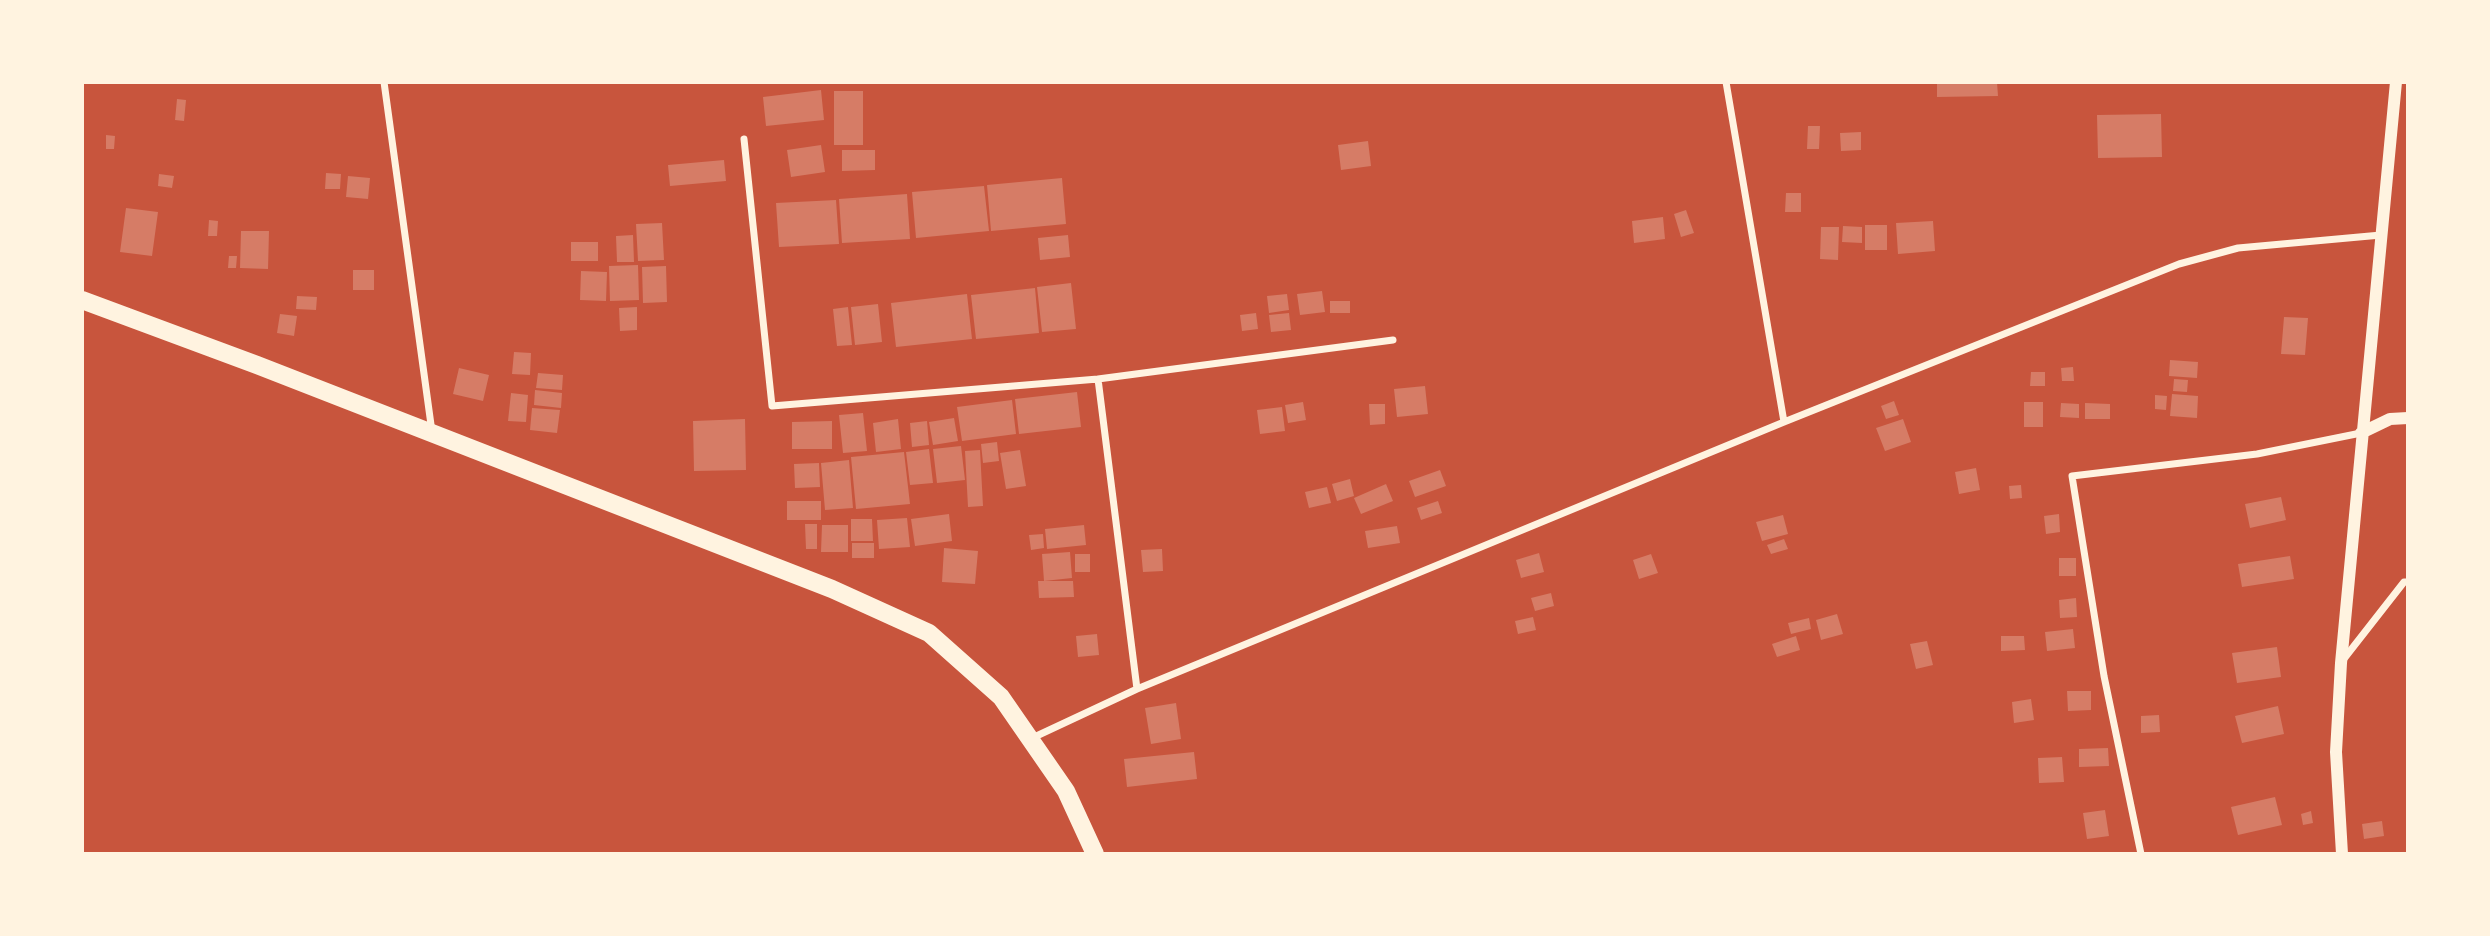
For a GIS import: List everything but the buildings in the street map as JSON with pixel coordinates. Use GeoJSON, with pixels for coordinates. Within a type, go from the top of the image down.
{"type":"FeatureCollection","features":[{"type":"Feature","properties":{"kind":"main road"},"geometry":{"type":"LineString","coordinates":[[82,299],[832,589],[929,634],[1001,697],[1066,791],[1095,854]]}},
{"type":"Feature","properties":{"kind":"street"},"geometry":{"type":"LineString","coordinates":[[383,82],[432,433]]}},
{"type":"Feature","properties":{"kind":"street"},"geometry":{"type":"LineString","coordinates":[[1726,82],[1784,422]]}},
{"type":"Feature","properties":{"kind":"street"},"geometry":{"type":"LineString","coordinates":[[2342,854],[2336,752],[2341,663],[2396,82]]}},
{"type":"Feature","properties":{"kind":"street"},"geometry":{"type":"LineString","coordinates":[[744,139],[772,406],[1098,379],[1393,340]]}},
{"type":"Feature","properties":{"kind":"street"},"geometry":{"type":"LineString","coordinates":[[1030,739],[1137,689],[1784,422],[2179,264],[2238,248],[2381,235]]}},
{"type":"Feature","properties":{"kind":"street"},"geometry":{"type":"LineString","coordinates":[[1098,379],[1137,689]]}},
{"type":"Feature","properties":{"kind":"street"},"geometry":{"type":"LineString","coordinates":[[2141,854],[2104,676],[2073,476],[2257,454],[2361,433],[2390,419],[2408,418]]}},
{"type":"Feature","properties":{"kind":"street"},"geometry":{"type":"LineString","coordinates":[[2341,663],[2404,582],[2408,582]]}}]}
